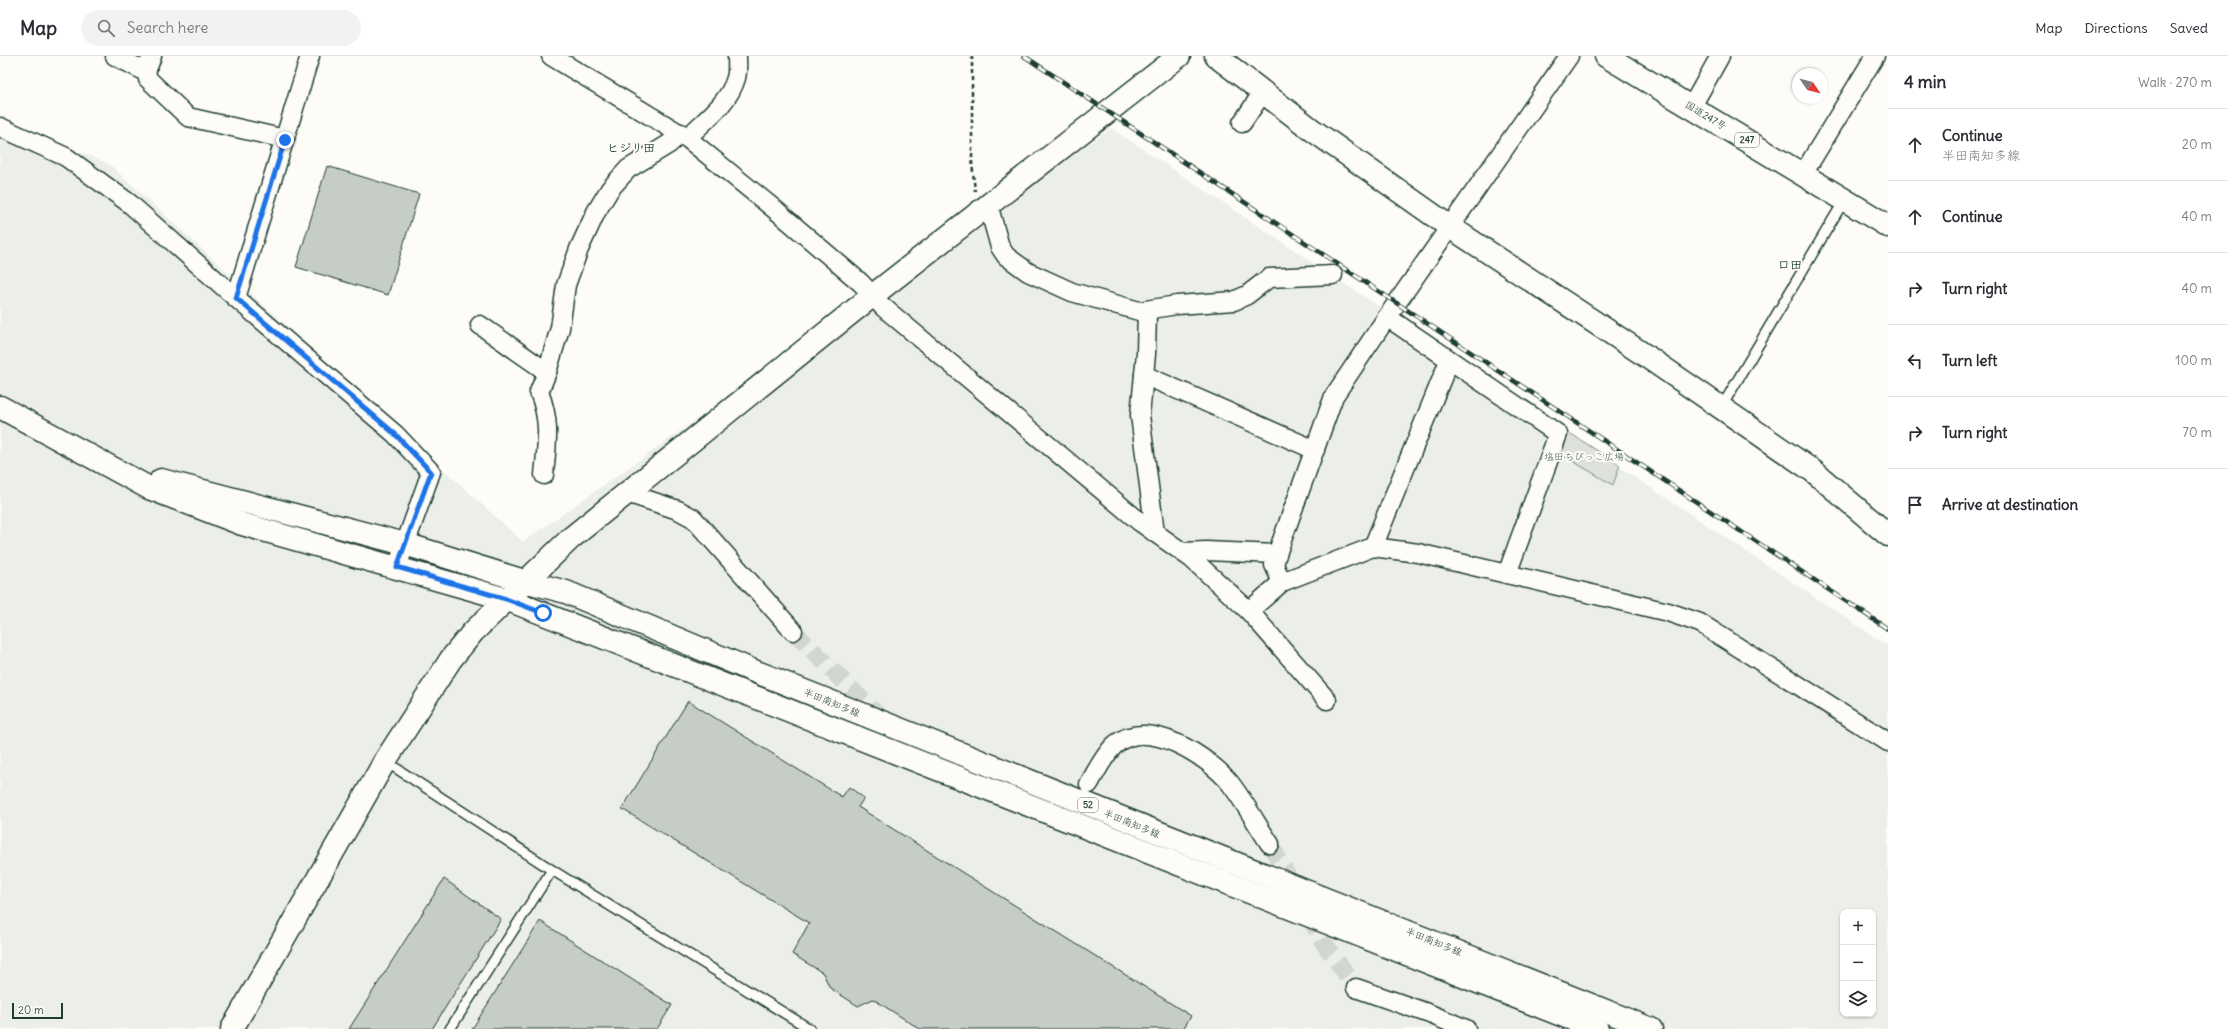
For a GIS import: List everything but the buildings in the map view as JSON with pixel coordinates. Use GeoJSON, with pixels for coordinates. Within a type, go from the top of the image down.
{"type":"FeatureCollection","features":[{"type":"Feature","properties":{"kind":"main road"},"geometry":{"type":"LineString","coordinates":[[232,1029],[385,761],[451,659],[473,632],[524,581],[571,538],[872,296],[982,199],[1180,56]]}},
{"type":"Feature","properties":{"kind":"main road"},"geometry":{"type":"LineString","coordinates":[[1216,56],[1311,129],[1450,227],[1639,352],[1813,471],[1888,535]]}},
{"type":"Feature","properties":{"kind":"main road","name":"国道247号"},"geometry":{"type":"LineString","coordinates":[[1606,56],[1692,106],[1888,226]]}},
{"type":"Feature","properties":{"kind":"main road"},"geometry":{"type":"LineString","coordinates":[[0,407],[149,488],[242,524],[506,599]]}},
{"type":"Feature","properties":{"kind":"main road","name":"半田南知多線"},"geometry":{"type":"LineString","coordinates":[[43,430],[153,478],[405,544],[524,581],[566,592],[764,675],[1651,1029]]}},
{"type":"Feature","properties":{"kind":"main road","name":"52"},"geometry":{"type":"LineString","coordinates":[[506,599],[1597,1029]]}},
{"type":"Feature","properties":{"kind":"street"},"geometry":{"type":"LineString","coordinates":[[115,56],[149,64],[148,79],[188,117],[285,140]]}},
{"type":"Feature","properties":{"kind":"street"},"geometry":{"type":"LineString","coordinates":[[236,298],[310,56]]}},
{"type":"Feature","properties":{"kind":"street"},"geometry":{"type":"LineString","coordinates":[[551,56],[684,135],[784,217],[861,283],[883,307],[1155,533],[1182,552],[1248,611],[1327,700]]}},
{"type":"Feature","properties":{"kind":"street"},"geometry":{"type":"LineString","coordinates":[[544,475],[548,423],[546,410],[539,392],[547,372],[560,328],[566,285],[579,249],[596,212],[610,189],[628,169],[684,135],[716,111],[728,94],[736,77],[737,56]]}},
{"type":"Feature","properties":{"kind":"street"},"geometry":{"type":"LineString","coordinates":[[1282,582],[1274,566],[1277,554],[1334,396],[1387,317],[1569,56]]}},
{"type":"Feature","properties":{"kind":"street"},"geometry":{"type":"LineString","coordinates":[[1692,106],[1720,56]]}},
{"type":"Feature","properties":{"kind":"street"},"geometry":{"type":"LineString","coordinates":[[1803,174],[1875,56]]}},
{"type":"Feature","properties":{"kind":"street"},"geometry":{"type":"LineString","coordinates":[[1242,123],[1264,92]]}},
{"type":"Feature","properties":{"kind":"street"},"geometry":{"type":"LineString","coordinates":[[0,127],[66,157],[88,171],[129,203],[236,298],[395,434],[431,472],[397,567]]}},
{"type":"Feature","properties":{"kind":"street"},"geometry":{"type":"LineString","coordinates":[[982,199],[1000,248],[1006,256],[1028,272],[1072,292],[1139,311],[1234,301],[1247,295],[1270,278],[1333,274]]}},
{"type":"Feature","properties":{"kind":"street"},"geometry":{"type":"LineString","coordinates":[[1148,310],[1140,415],[1155,533]]}},
{"type":"Feature","properties":{"kind":"street"},"geometry":{"type":"LineString","coordinates":[[1387,317],[1449,361],[1558,434],[1507,574]]}},
{"type":"Feature","properties":{"kind":"street"},"geometry":{"type":"LineString","coordinates":[[480,325],[547,372]]}},
{"type":"Feature","properties":{"kind":"street"},"geometry":{"type":"LineString","coordinates":[[1373,547],[1449,361]]}},
{"type":"Feature","properties":{"kind":"street"},"geometry":{"type":"LineString","coordinates":[[1144,375],[1315,450]]}},
{"type":"Feature","properties":{"kind":"street"},"geometry":{"type":"LineString","coordinates":[[627,493],[678,510],[693,518],[793,631]]}},
{"type":"Feature","properties":{"kind":"street"},"geometry":{"type":"LineString","coordinates":[[1248,611],[1282,582],[1373,547],[1418,553],[1668,612],[1700,623],[1888,742]]}},
{"type":"Feature","properties":{"kind":"street"},"geometry":{"type":"LineString","coordinates":[[1182,552],[1206,551],[1277,554]]}},
{"type":"Feature","properties":{"kind":"street"},"geometry":{"type":"LineString","coordinates":[[1089,784],[1115,744],[1126,738],[1140,735],[1157,736],[1177,743],[1217,770],[1230,783],[1270,844]]}},
{"type":"Feature","properties":{"kind":"street"},"geometry":{"type":"LineString","coordinates":[[1356,988],[1430,1014],[1466,1029]]}},
{"type":"Feature","properties":{"kind":"lane"},"geometry":{"type":"LineString","coordinates":[[1721,409],[1845,200]]}},
{"type":"Feature","properties":{"kind":"lane"},"geometry":{"type":"LineString","coordinates":[[385,761],[552,870],[810,1029]]}},
{"type":"Feature","properties":{"kind":"lane"},"geometry":{"type":"LineString","coordinates":[[450,1029],[552,870]]}},
{"type":"Feature","properties":{"kind":"path"},"geometry":{"type":"LineString","coordinates":[[972,56],[972,162],[982,199]]}},
{"type":"Feature","properties":{"kind":"shaded area"},"geometry":{"type":"Polygon","coordinates":[[[0,118],[109,164],[523,542],[1111,128],[1888,646],[1888,1029],[0,1029],[0,118]]]}},
{"type":"Feature","properties":{"kind":"green space","name":"塩田ちびっこ広場"},"geometry":{"type":"Polygon","coordinates":[[[1568,432],[1620,465],[1613,485],[1559,453],[1568,432]]]}},
{"type":"Feature","properties":{"kind":"tunnel"},"geometry":{"type":"LineString","coordinates":[[793,631],[882,720]]}},
{"type":"Feature","properties":{"kind":"tunnel"},"geometry":{"type":"LineString","coordinates":[[1270,844],[1324,943],[1356,988]]}},
{"type":"Feature","properties":{"kind":"railway"},"geometry":{"type":"LineString","coordinates":[[1024,56],[1888,629]]}},
{"type":"Feature","properties":{"kind":"district","name":"ヒジリ田"},"geometry":{"type":"Point","coordinates":[631,148]}},
{"type":"Feature","properties":{"kind":"district","name":"口田"},"geometry":{"type":"Point","coordinates":[1790,265]}},
{"type":"Feature","properties":{"kind":"route"},"geometry":{"type":"LineString","coordinates":[[285,140],[236,298],[395,434],[431,472],[397,567],[506,599],[543,613]]}}]}
